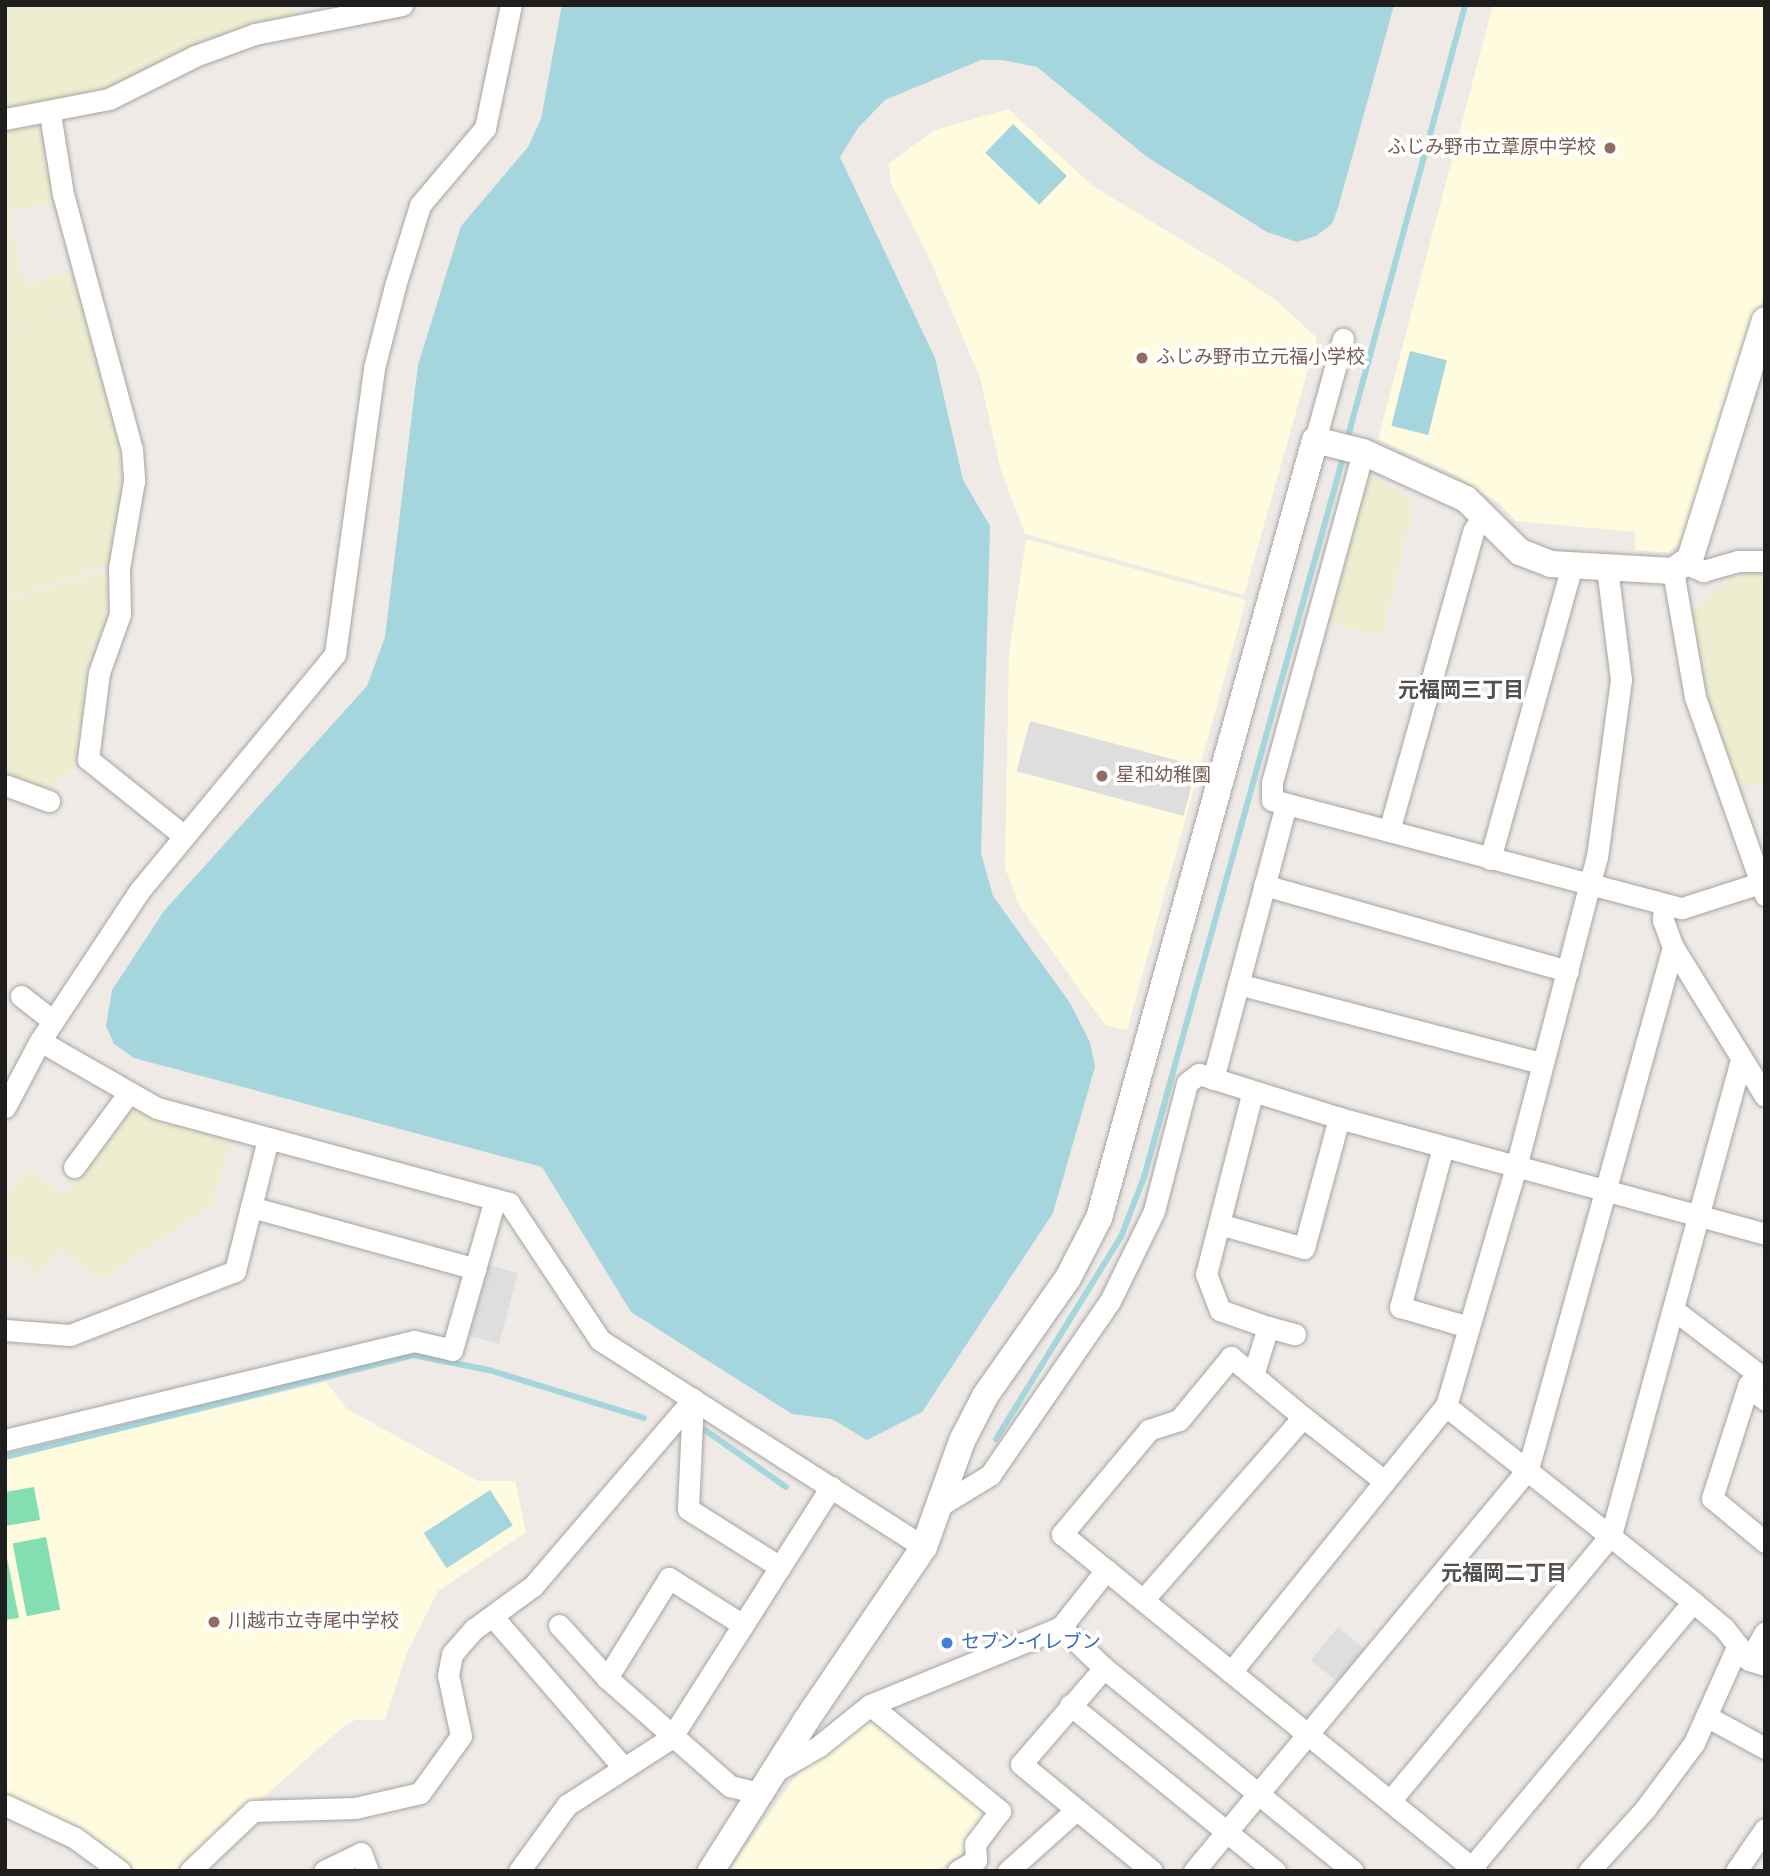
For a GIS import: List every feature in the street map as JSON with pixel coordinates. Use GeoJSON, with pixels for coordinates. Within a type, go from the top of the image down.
{"type":"FeatureCollection","features":[{"type":"Feature","properties":{"kind":"street"},"geometry":{"type":"LineString","coordinates":[[5,119],[50,114],[109,99],[195,56],[255,34],[402,5]]}},
{"type":"Feature","properties":{"kind":"street"},"geometry":{"type":"LineString","coordinates":[[5,1107],[40,1041],[119,919],[183,835],[335,654],[342,631],[374,368],[395,286],[420,205],[485,128],[511,5]]}},
{"type":"Feature","properties":{"kind":"street"},"geometry":{"type":"LineString","coordinates":[[50,114],[63,194],[132,449],[134,481],[119,568],[120,614],[99,673],[89,758],[183,835]]}},
{"type":"Feature","properties":{"kind":"street"},"geometry":{"type":"LineString","coordinates":[[1679,567],[1690,559],[1765,320]]}},
{"type":"Feature","properties":{"kind":"street"},"geometry":{"type":"LineString","coordinates":[[711,1871],[924,1547],[962,1441],[985,1396],[1068,1278],[1099,1218],[1343,339]]}},
{"type":"Feature","properties":{"kind":"street"},"geometry":{"type":"LineString","coordinates":[[1315,440],[1363,452],[1466,499],[1520,552],[1550,564],[1679,567],[1703,571],[1738,561],[1765,561]]}},
{"type":"Feature","properties":{"kind":"street"},"geometry":{"type":"LineString","coordinates":[[1363,452],[1272,782],[1272,800],[1682,908],[1763,889],[1695,697],[1679,567]]}},
{"type":"Feature","properties":{"kind":"street"},"geometry":{"type":"LineString","coordinates":[[1389,831],[1473,532],[1483,514]]}},
{"type":"Feature","properties":{"kind":"street"},"geometry":{"type":"LineString","coordinates":[[1490,859],[1572,565]]}},
{"type":"Feature","properties":{"kind":"street"},"geometry":{"type":"LineString","coordinates":[[1231,1672],[1446,1406],[1516,1167],[1591,883],[1621,680],[1607,567]]}},
{"type":"Feature","properties":{"kind":"street"},"geometry":{"type":"LineString","coordinates":[[5,785],[49,801]]}},
{"type":"Feature","properties":{"kind":"street"},"geometry":{"type":"LineString","coordinates":[[1213,1079],[1286,804]]}},
{"type":"Feature","properties":{"kind":"street"},"geometry":{"type":"LineString","coordinates":[[1264,885],[1567,971]]}},
{"type":"Feature","properties":{"kind":"street"},"geometry":{"type":"LineString","coordinates":[[1664,904],[1663,920],[1673,947],[1765,1096]]}},
{"type":"Feature","properties":{"kind":"street"},"geometry":{"type":"LineString","coordinates":[[1194,1871],[1528,1469],[1608,1191],[1673,947]]}},
{"type":"Feature","properties":{"kind":"street"},"geometry":{"type":"LineString","coordinates":[[1238,984],[1542,1063]]}},
{"type":"Feature","properties":{"kind":"street"},"geometry":{"type":"LineString","coordinates":[[21,996],[53,1021]]}},
{"type":"Feature","properties":{"kind":"street"},"geometry":{"type":"LineString","coordinates":[[40,1041],[127,1095],[178,1115],[509,1203],[600,1340],[924,1547]]}},
{"type":"Feature","properties":{"kind":"street"},"geometry":{"type":"LineString","coordinates":[[1390,1801],[1611,1535],[1741,1061]]}},
{"type":"Feature","properties":{"kind":"street"},"geometry":{"type":"LineString","coordinates":[[939,1506],[990,1475],[1110,1301],[1154,1210],[1187,1083],[1199,1074],[1252,1094],[1765,1234]]}},
{"type":"Feature","properties":{"kind":"street"},"geometry":{"type":"LineString","coordinates":[[1252,1094],[1206,1274],[1220,1310],[1294,1334]]}},
{"type":"Feature","properties":{"kind":"street"},"geometry":{"type":"LineString","coordinates":[[75,1167],[127,1095]]}},
{"type":"Feature","properties":{"kind":"street"},"geometry":{"type":"LineString","coordinates":[[1219,1224],[1304,1248],[1339,1118]]}},
{"type":"Feature","properties":{"kind":"street"},"geometry":{"type":"LineString","coordinates":[[5,1330],[70,1335],[235,1271],[268,1139]]}},
{"type":"Feature","properties":{"kind":"street"},"geometry":{"type":"LineString","coordinates":[[1443,1147],[1400,1307],[1469,1327]]}},
{"type":"Feature","properties":{"kind":"street"},"geometry":{"type":"LineString","coordinates":[[5,1440],[414,1341],[452,1350],[495,1199]]}},
{"type":"Feature","properties":{"kind":"street"},"geometry":{"type":"LineString","coordinates":[[251,1207],[476,1269]]}},
{"type":"Feature","properties":{"kind":"street"},"geometry":{"type":"LineString","coordinates":[[1674,1310],[1759,1380],[1712,1498],[1765,1542]]}},
{"type":"Feature","properties":{"kind":"street"},"geometry":{"type":"LineString","coordinates":[[1254,1372],[1268,1326]]}},
{"type":"Feature","properties":{"kind":"street"},"geometry":{"type":"LineString","coordinates":[[1384,1481],[1303,1417],[1254,1372],[1231,1357],[1179,1420],[1149,1430],[1062,1534],[1474,1869],[1693,1602]]}},
{"type":"Feature","properties":{"kind":"street"},"geometry":{"type":"LineString","coordinates":[[693,1399],[688,1509],[780,1567]]}},
{"type":"Feature","properties":{"kind":"street"},"geometry":{"type":"LineString","coordinates":[[190,1871],[253,1811],[355,1808],[420,1793],[461,1736],[448,1675],[452,1654],[474,1629],[533,1586],[693,1399]]}},
{"type":"Feature","properties":{"kind":"street"},"geometry":{"type":"LineString","coordinates":[[1446,1406],[1693,1602],[1750,1656]]}},
{"type":"Feature","properties":{"kind":"street"},"geometry":{"type":"LineString","coordinates":[[1143,1600],[1303,1417]]}},
{"type":"Feature","properties":{"kind":"street"},"geometry":{"type":"LineString","coordinates":[[519,1871],[567,1805],[671,1738],[831,1487]]}},
{"type":"Feature","properties":{"kind":"street"},"geometry":{"type":"LineString","coordinates":[[776,1771],[819,1746],[870,1705],[1061,1627],[1106,1570]]}},
{"type":"Feature","properties":{"kind":"street"},"geometry":{"type":"LineString","coordinates":[[607,1678],[669,1578],[743,1625]]}},
{"type":"Feature","properties":{"kind":"street"},"geometry":{"type":"LineString","coordinates":[[494,1617],[623,1767]]}},
{"type":"Feature","properties":{"kind":"street"},"geometry":{"type":"LineString","coordinates":[[559,1625],[607,1678],[671,1738],[730,1786],[762,1794]]}},
{"type":"Feature","properties":{"kind":"street"},"geometry":{"type":"LineString","coordinates":[[1061,1627],[1104,1668],[1353,1871]]}},
{"type":"Feature","properties":{"kind":"street"},"geometry":{"type":"LineString","coordinates":[[1599,1867],[1694,1743],[1706,1716],[1765,1632]]}},
{"type":"Feature","properties":{"kind":"street"},"geometry":{"type":"LineString","coordinates":[[1104,1668],[1021,1764],[1136,1866]]}},
{"type":"Feature","properties":{"kind":"street"},"geometry":{"type":"LineString","coordinates":[[870,1705],[1000,1811],[975,1844],[972,1867]]}},
{"type":"Feature","properties":{"kind":"street"},"geometry":{"type":"LineString","coordinates":[[1070,1705],[1275,1871]]}},
{"type":"Feature","properties":{"kind":"street"},"geometry":{"type":"LineString","coordinates":[[1706,1716],[1765,1748]]}},
{"type":"Feature","properties":{"kind":"street"},"geometry":{"type":"LineString","coordinates":[[5,1805],[75,1838],[120,1871]]}},
{"type":"Feature","properties":{"kind":"street"},"geometry":{"type":"LineString","coordinates":[[1008,1871],[1076,1810]]}},
{"type":"Feature","properties":{"kind":"street"},"geometry":{"type":"LineString","coordinates":[[1736,1871],[1765,1829]]}},
{"type":"Feature","properties":{"kind":"street"},"geometry":{"type":"LineString","coordinates":[[324,1871],[361,1853],[368,1871]]}},
{"type":"Feature","properties":{"kind":"shaded area","name":"ふじみ野市立葦原中学校"},"geometry":{"type":"Polygon","coordinates":[[[1493,5],[1765,5],[1765,290],[1686,534],[1669,553],[1635,550],[1635,532],[1516,521],[1500,504],[1454,474],[1378,439],[1493,5]]]}},
{"type":"Feature","properties":{"kind":"shaded area","name":"ふじみ野市立元福小学校"},"geometry":{"type":"Polygon","coordinates":[[[1008,109],[1093,186],[1277,301],[1317,338],[1244,595],[1025,534],[1001,471],[980,378],[932,264],[891,183],[889,163],[935,130],[1008,109]]]}},
{"type":"Feature","properties":{"kind":"shaded area","name":"星和幼稚園"},"geometry":{"type":"Polygon","coordinates":[[[1026,539],[1246,600],[1127,1030],[1105,1025],[1019,905],[1005,868],[1009,653],[1026,539]]]}},
{"type":"Feature","properties":{"kind":"shaded area"},"geometry":{"type":"Polygon","coordinates":[[[1030,721],[1197,766],[1184,816],[1017,771],[1030,721]]]}},
{"type":"Feature","properties":{"kind":"shaded area"},"geometry":{"type":"Polygon","coordinates":[[[488,1265],[518,1273],[499,1344],[469,1336],[488,1265]]]}},
{"type":"Feature","properties":{"kind":"shaded area","name":"川越市立寺尾中学校"},"geometry":{"type":"Polygon","coordinates":[[[326,1382],[347,1409],[478,1481],[515,1481],[526,1532],[438,1591],[407,1653],[385,1720],[355,1720],[342,1728],[179,1871],[131,1871],[93,1839],[5,1795],[5,1459],[326,1382]]]}},
{"type":"Feature","properties":{"kind":"shaded area"},"geometry":{"type":"Polygon","coordinates":[[[1338,1627],[1371,1654],[1344,1687],[1311,1660],[1338,1627]]]}},
{"type":"Feature","properties":{"kind":"shaded area"},"geometry":{"type":"Polygon","coordinates":[[[870,1712],[990,1812],[960,1856],[934,1871],[729,1871],[804,1765],[870,1712]]]}},
{"type":"Feature","properties":{"kind":"green space"},"geometry":{"type":"Polygon","coordinates":[[[5,5],[294,5],[297,19],[96,97],[5,113],[5,5]]]}},
{"type":"Feature","properties":{"kind":"green space"},"geometry":{"type":"Polygon","coordinates":[[[37,121],[45,126],[56,200],[8,212],[26,286],[76,269],[85,302],[5,331],[5,125],[37,121]]]}},
{"type":"Feature","properties":{"kind":"green space"},"geometry":{"type":"Polygon","coordinates":[[[85,303],[128,449],[115,562],[21,594],[5,595],[5,332],[85,303]]]}},
{"type":"Feature","properties":{"kind":"green space"},"geometry":{"type":"Polygon","coordinates":[[[1363,472],[1415,502],[1382,636],[1323,622],[1363,472]]]}},
{"type":"Feature","properties":{"kind":"green space"},"geometry":{"type":"Polygon","coordinates":[[[115,569],[117,612],[81,761],[43,793],[5,782],[5,600],[115,569]]]}},
{"type":"Feature","properties":{"kind":"green space"},"geometry":{"type":"Polygon","coordinates":[[[1765,570],[1765,780],[1736,790],[1712,721],[1689,612],[1740,571],[1765,570]]]}},
{"type":"Feature","properties":{"kind":"green space"},"geometry":{"type":"Polygon","coordinates":[[[127,1107],[230,1138],[212,1205],[102,1279],[58,1249],[38,1277],[22,1260],[5,1262],[5,1196],[30,1169],[65,1196],[127,1107]]]}},
{"type":"Feature","properties":{"kind":"green space"},"geometry":{"type":"Polygon","coordinates":[[[34,1487],[40,1520],[5,1526],[5,1492],[34,1487]]]}},
{"type":"Feature","properties":{"kind":"green space"},"geometry":{"type":"Polygon","coordinates":[[[46,1537],[60,1610],[27,1616],[13,1543],[46,1537]]]}},
{"type":"Feature","properties":{"kind":"green space"},"geometry":{"type":"Polygon","coordinates":[[[5,1548],[19,1618],[5,1620],[5,1548]]]}},
{"type":"Feature","properties":{"kind":"water"},"geometry":{"type":"Polygon","coordinates":[[[562,5],[1394,5],[1332,224],[1316,236],[1297,242],[1267,232],[1147,157],[1037,67],[1002,60],[981,60],[885,100],[858,128],[840,157],[935,358],[963,480],[990,526],[981,853],[993,896],[1070,1003],[1090,1042],[1095,1067],[1053,1213],[922,1412],[867,1440],[832,1419],[792,1414],[631,1312],[542,1167],[134,1058],[114,1044],[106,1026],[112,990],[164,911],[367,686],[385,637],[418,365],[461,226],[528,147],[541,119],[562,5]]]}},
{"type":"Feature","properties":{"kind":"water"},"geometry":{"type":"Polygon","coordinates":[[[1013,124],[1067,176],[1039,205],[985,153],[1013,124]]]}},
{"type":"Feature","properties":{"kind":"water"},"geometry":{"type":"Polygon","coordinates":[[[1410,351],[1447,360],[1428,435],[1391,426],[1410,351]]]}},
{"type":"Feature","properties":{"kind":"water"},"geometry":{"type":"Polygon","coordinates":[[[490,1490],[513,1525],[447,1568],[424,1533],[490,1490]]]}},
{"type":"Feature","properties":{"kind":"waterway"},"geometry":{"type":"LineString","coordinates":[[1347,440],[1465,5]]}},
{"type":"Feature","properties":{"kind":"waterway"},"geometry":{"type":"LineString","coordinates":[[996,1439],[1121,1237],[1144,1177],[1344,454]]}},
{"type":"Feature","properties":{"kind":"waterway"},"geometry":{"type":"LineString","coordinates":[[5,1457],[413,1355],[489,1370],[644,1418]]}},
{"type":"Feature","properties":{"kind":"waterway"},"geometry":{"type":"LineString","coordinates":[[705,1430],[786,1487]]}},
{"type":"Feature","properties":{"kind":"place","name":"ふじみ野市立葦原中学校"},"geometry":{"type":"Point","coordinates":[1610,148]}},
{"type":"Feature","properties":{"kind":"place","name":"ふじみ野市立元福小学校"},"geometry":{"type":"Point","coordinates":[1142,358]}},
{"type":"Feature","properties":{"kind":"place","name":"星和幼稚園"},"geometry":{"type":"Point","coordinates":[1102,776]}},
{"type":"Feature","properties":{"kind":"place","name":"川越市立寺尾中学校"},"geometry":{"type":"Point","coordinates":[214,1622]}},
{"type":"Feature","properties":{"kind":"place","name":"セブン-イレブン"},"geometry":{"type":"Point","coordinates":[947,1643]}},
{"type":"Feature","properties":{"kind":"district","name":"元福岡三丁目"},"geometry":{"type":"Point","coordinates":[1461,690]}},
{"type":"Feature","properties":{"kind":"district","name":"元福岡二丁目"},"geometry":{"type":"Point","coordinates":[1504,1573]}}]}
